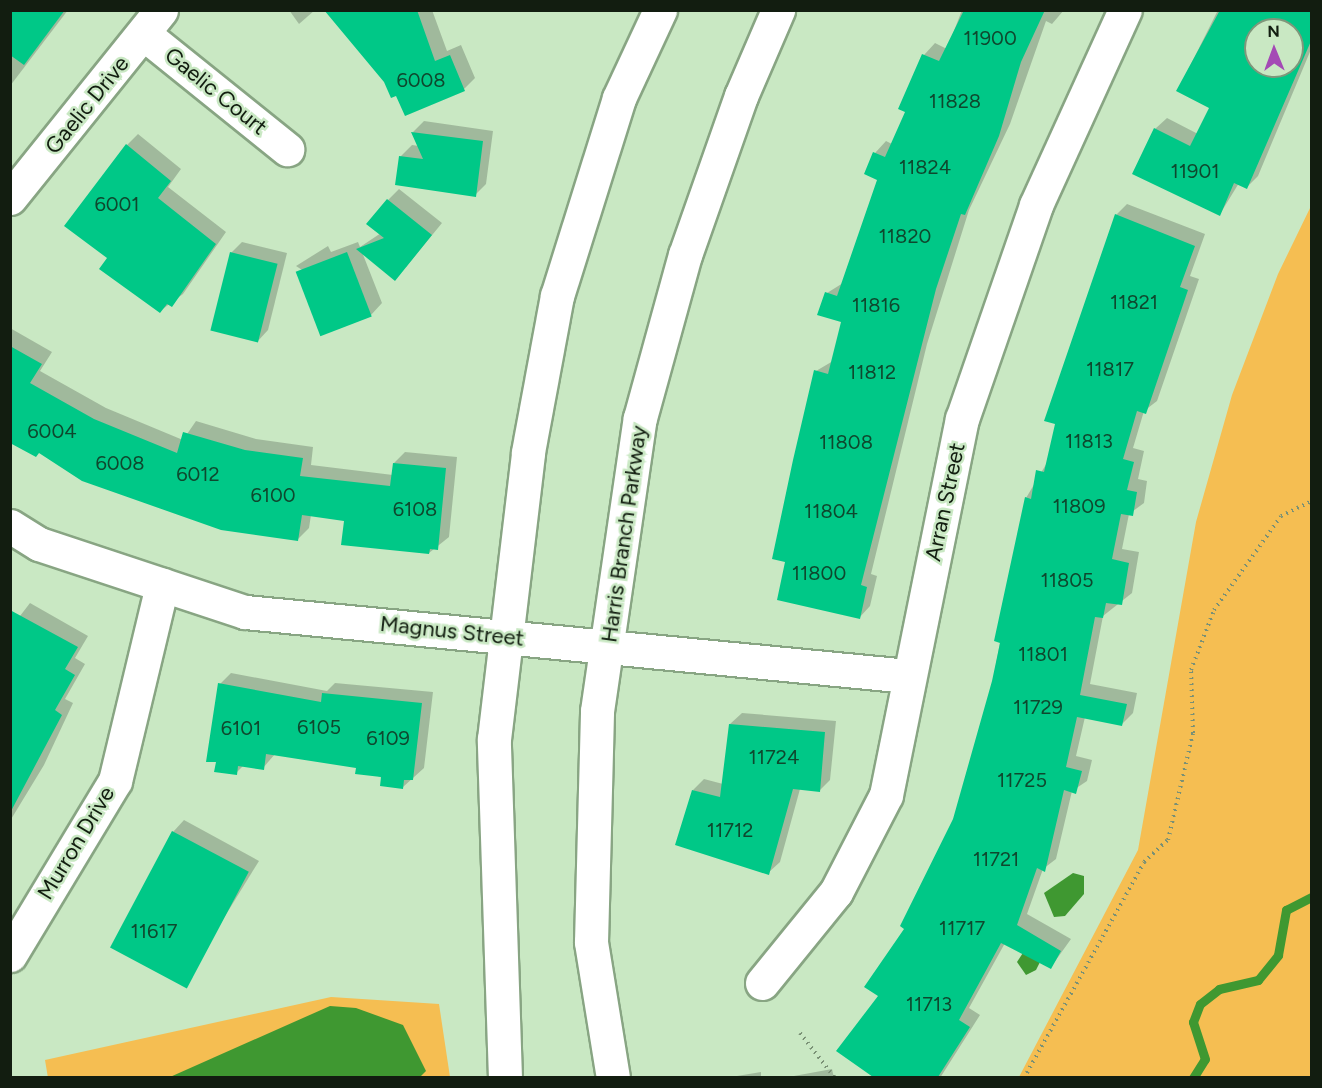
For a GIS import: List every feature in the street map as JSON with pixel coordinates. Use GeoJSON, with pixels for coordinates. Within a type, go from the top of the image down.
{"type":"FeatureCollection","features":[{"type":"Feature","properties":{"kind":"street"},"geometry":{"type":"LineString","coordinates":[[505,1077],[494,739],[504,635],[528,452],[557,296],[619,98],[660,10]]}},
{"type":"Feature","properties":{"kind":"street","name":"Harris Branch Parkway"},"geometry":{"type":"LineString","coordinates":[[613,1077],[591,942],[597,711],[640,418],[685,255],[741,96],[778,10]]}},
{"type":"Feature","properties":{"kind":"street","name":"Arran Street"},"geometry":{"type":"LineString","coordinates":[[762,983],[836,892],[886,795],[908,675],[962,419],[1036,205],[1125,10]]}},
{"type":"Feature","properties":{"kind":"street","name":"Gaelic Court"},"geometry":{"type":"LineString","coordinates":[[153,22],[287,149]]}},
{"type":"Feature","properties":{"kind":"street","name":"Gaelic Drive"},"geometry":{"type":"LineString","coordinates":[[10,198],[153,22]]}},
{"type":"Feature","properties":{"kind":"street","name":"Magnus Street"},"geometry":{"type":"LineString","coordinates":[[10,526],[39,544],[245,612],[504,635],[607,650],[908,675]]}},
{"type":"Feature","properties":{"kind":"street","name":"Murron Drive"},"geometry":{"type":"LineString","coordinates":[[10,955],[115,782],[162,585]]}},
{"type":"Feature","properties":{"kind":"path"},"geometry":{"type":"LineString","coordinates":[[1024,1077],[1144,862],[1168,840],[1193,733],[1191,670],[1214,610],[1281,516],[1311,501]]}},
{"type":"Feature","properties":{"kind":"path"},"geometry":{"type":"LineString","coordinates":[[800,1033],[835,1077]]}},
{"type":"Feature","properties":{"kind":"shaded area"},"geometry":{"type":"Polygon","coordinates":[[[1311,206],[1311,1077],[1019,1077],[1138,850],[1196,522],[1232,395],[1278,274],[1311,206]]]}},
{"type":"Feature","properties":{"kind":"shaded area"},"geometry":{"type":"Polygon","coordinates":[[[1073,873],[1084,876],[1084,894],[1065,916],[1054,917],[1044,893],[1073,873]]]}},
{"type":"Feature","properties":{"kind":"shaded area"},"geometry":{"type":"Polygon","coordinates":[[[1034,936],[1048,946],[1036,970],[1026,975],[1017,962],[1034,936]]]}},
{"type":"Feature","properties":{"kind":"shaded area"},"geometry":{"type":"Polygon","coordinates":[[[331,997],[439,1004],[450,1077],[48,1078],[45,1060],[331,997]]]}},
{"type":"Feature","properties":{"kind":"shaded area"},"geometry":{"type":"Polygon","coordinates":[[[330,1006],[356,1008],[403,1025],[426,1071],[419,1078],[170,1077],[330,1006]]]}},
{"type":"Feature","properties":{"kind":"building"},"geometry":{"type":"Polygon","coordinates":[[[10,10],[65,10],[24,65],[10,55],[10,10]]]}},
{"type":"Feature","properties":{"kind":"building"},"geometry":{"type":"Polygon","coordinates":[[[324,10],[417,10],[435,61],[450,55],[465,91],[405,116],[396,96],[391,98],[384,82],[324,10]]]}},
{"type":"Feature","properties":{"kind":"building"},"geometry":{"type":"Polygon","coordinates":[[[964,10],[1045,10],[1021,62],[999,136],[965,215],[961,214],[936,289],[861,585],[867,587],[860,619],[777,600],[785,562],[772,559],[793,460],[814,370],[828,374],[841,322],[817,315],[825,292],[837,296],[877,180],[864,174],[873,152],[885,157],[905,112],[898,109],[922,54],[939,61],[964,10]]]}},
{"type":"Feature","properties":{"kind":"building"},"geometry":{"type":"Polygon","coordinates":[[[1220,10],[1311,10],[1311,41],[1304,57],[1304,18],[1244,18],[1244,78],[1295,78],[1247,189],[1234,183],[1220,216],[1132,174],[1154,128],[1190,146],[1209,108],[1176,91],[1220,10]]]}},
{"type":"Feature","properties":{"kind":"building"},"geometry":{"type":"Polygon","coordinates":[[[411,132],[483,141],[476,197],[395,185],[399,156],[423,159],[411,132]]]}},
{"type":"Feature","properties":{"kind":"building"},"geometry":{"type":"Polygon","coordinates":[[[126,144],[171,181],[158,198],[216,244],[172,307],[167,304],[160,313],[99,269],[107,258],[64,226],[126,144]]]}},
{"type":"Feature","properties":{"kind":"building"},"geometry":{"type":"Polygon","coordinates":[[[387,199],[432,235],[395,281],[356,249],[384,238],[366,224],[387,199]]]}},
{"type":"Feature","properties":{"kind":"building"},"geometry":{"type":"Polygon","coordinates":[[[1115,214],[1195,246],[1180,287],[1188,290],[1146,414],[1137,411],[1123,459],[1134,462],[1127,490],[1137,492],[1133,516],[1121,514],[1112,559],[1129,563],[1122,605],[1106,603],[1103,618],[1095,617],[1080,695],[1127,704],[1122,726],[1077,717],[1066,767],[1082,771],[1076,794],[1064,790],[1045,872],[1037,868],[1017,925],[1061,951],[1051,969],[1001,943],[959,1020],[970,1027],[938,1077],[873,1077],[836,1051],[878,996],[864,987],[904,929],[900,926],[953,819],[992,681],[1000,643],[994,641],[1025,497],[1031,499],[1036,470],[1044,472],[1055,424],[1044,421],[1115,214]]]}},
{"type":"Feature","properties":{"kind":"building"},"geometry":{"type":"Polygon","coordinates":[[[230,252],[278,264],[258,342],[210,331],[230,252]]]}},
{"type":"Feature","properties":{"kind":"building"},"geometry":{"type":"Polygon","coordinates":[[[347,252],[372,316],[320,336],[296,272],[347,252]]]}},
{"type":"Feature","properties":{"kind":"building"},"geometry":{"type":"Polygon","coordinates":[[[10,346],[42,364],[30,383],[94,419],[177,453],[183,432],[245,450],[303,458],[300,476],[390,486],[393,463],[446,468],[438,550],[430,549],[429,554],[341,545],[344,521],[302,515],[298,541],[221,530],[82,481],[39,453],[36,457],[10,443],[10,346]]]}},
{"type":"Feature","properties":{"kind":"building"},"geometry":{"type":"Polygon","coordinates":[[[10,610],[78,647],[65,669],[75,675],[55,710],[62,715],[10,813],[10,610]]]}},
{"type":"Feature","properties":{"kind":"building"},"geometry":{"type":"Polygon","coordinates":[[[218,683],[321,702],[322,693],[422,703],[413,780],[404,780],[403,789],[380,786],[381,777],[355,774],[356,768],[266,754],[264,770],[238,766],[237,775],[214,772],[216,762],[206,762],[218,683]]]}},
{"type":"Feature","properties":{"kind":"building"},"geometry":{"type":"Polygon","coordinates":[[[729,724],[825,732],[820,792],[793,789],[769,875],[675,845],[692,790],[720,797],[729,724]]]}},
{"type":"Feature","properties":{"kind":"building"},"geometry":{"type":"Polygon","coordinates":[[[172,831],[249,872],[187,988],[110,948],[172,831]]]}},
{"type":"Feature","properties":{"kind":"waterway"},"geometry":{"type":"LineString","coordinates":[[1193,1078],[1205,1059],[1193,1022],[1200,1004],[1219,989],[1258,980],[1278,955],[1286,910],[1312,897]]}}]}
